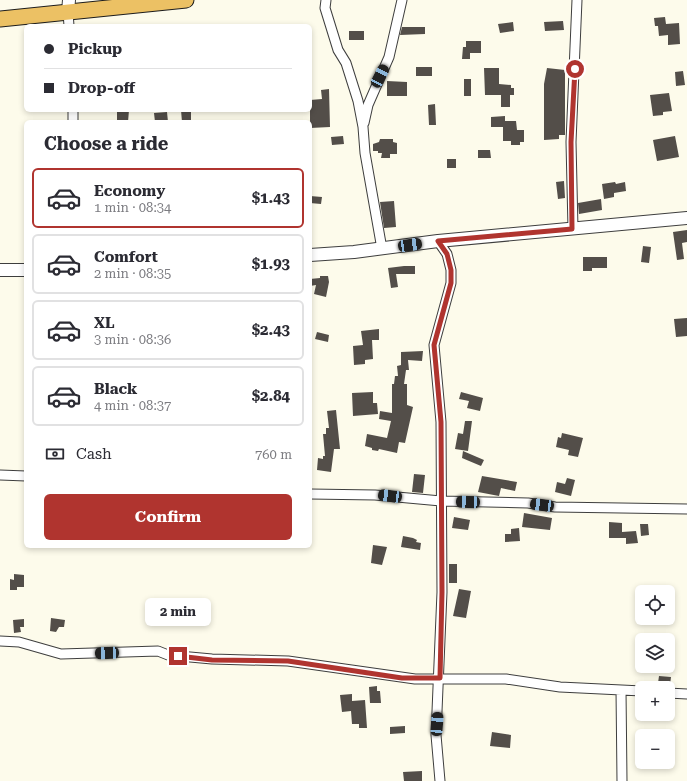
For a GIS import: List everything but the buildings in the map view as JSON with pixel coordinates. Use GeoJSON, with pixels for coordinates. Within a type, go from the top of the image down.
{"type":"FeatureCollection","features":[{"type":"Feature","properties":{"kind":"highway"},"geometry":{"type":"LineString","coordinates":[[0,19],[186,0]]}},
{"type":"Feature","properties":{"kind":"street"},"geometry":{"type":"LineString","coordinates":[[326,0],[325,8],[338,50],[346,63],[353,82],[363,127],[365,153],[382,249]]}},
{"type":"Feature","properties":{"kind":"street"},"geometry":{"type":"LineString","coordinates":[[363,127],[368,105],[389,57],[402,0]]}},
{"type":"Feature","properties":{"kind":"street"},"geometry":{"type":"LineString","coordinates":[[572,229],[571,142],[577,0]]}},
{"type":"Feature","properties":{"kind":"street"},"geometry":{"type":"LineString","coordinates":[[312,255],[382,249],[438,241],[687,218]]}},
{"type":"Feature","properties":{"kind":"street"},"geometry":{"type":"LineString","coordinates":[[438,241],[447,254],[451,270],[451,283],[434,345],[441,422],[442,592],[440,678],[436,735],[440,781]]}},
{"type":"Feature","properties":{"kind":"street"},"geometry":{"type":"LineString","coordinates":[[0,270],[24,270]]}},
{"type":"Feature","properties":{"kind":"street"},"geometry":{"type":"LineString","coordinates":[[0,475],[24,476]]}},
{"type":"Feature","properties":{"kind":"street"},"geometry":{"type":"LineString","coordinates":[[312,494],[368,494],[441,501],[528,503],[555,507],[687,509]]}},
{"type":"Feature","properties":{"kind":"street"},"geometry":{"type":"LineString","coordinates":[[0,641],[19,642],[61,654],[158,651],[168,654],[212,660],[288,661],[402,678],[506,679],[560,687],[635,691]]}},
{"type":"Feature","properties":{"kind":"street"},"geometry":{"type":"LineString","coordinates":[[621,690],[622,781]]}},
{"type":"Feature","properties":{"kind":"street"},"geometry":{"type":"LineString","coordinates":[[675,693],[687,694]]}},
{"type":"Feature","properties":{"kind":"route"},"geometry":{"type":"LineString","coordinates":[[178,656],[212,660],[288,661],[402,678],[440,678],[440,619],[442,592],[441,422],[434,345],[436,332],[451,283],[451,270],[447,254],[438,241],[535,231],[561,231],[572,229],[570,184],[575,69]]}}]}
